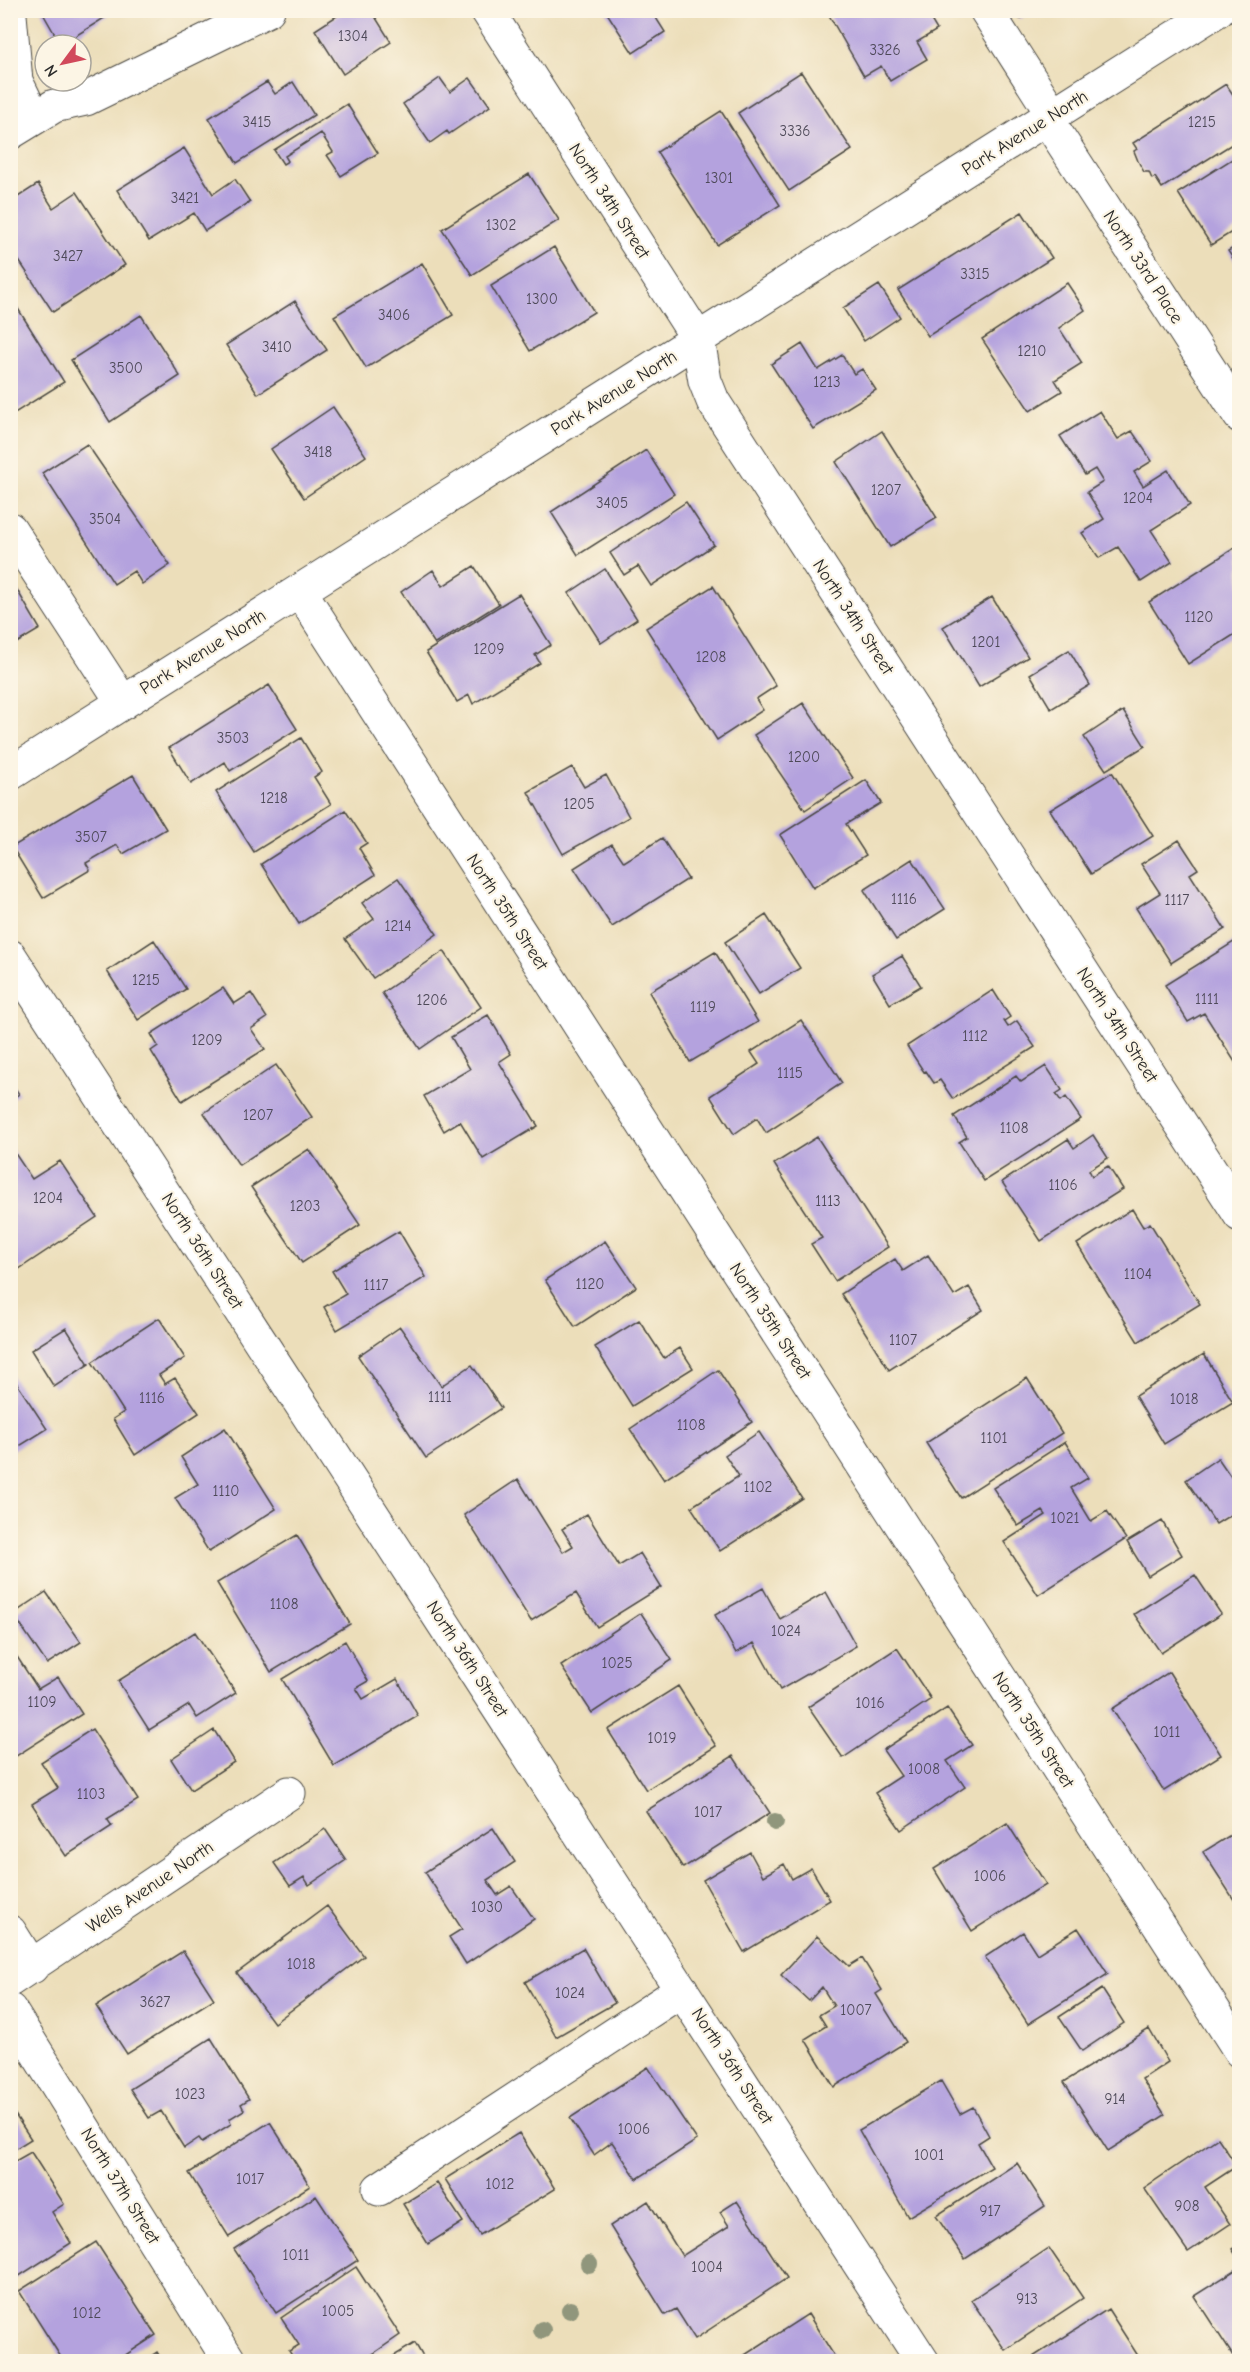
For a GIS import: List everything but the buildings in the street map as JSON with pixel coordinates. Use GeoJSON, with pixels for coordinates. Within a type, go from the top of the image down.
{"type":"FeatureCollection","features":[{"type":"Feature","properties":{"kind":"street"},"geometry":{"type":"LineString","coordinates":[[10,15],[22,125],[54,106],[86,99],[268,10]]}},
{"type":"Feature","properties":{"kind":"street","name":"North 34th Street"},"geometry":{"type":"LineString","coordinates":[[488,10],[698,339],[705,381],[713,401],[1239,1215]]}},
{"type":"Feature","properties":{"kind":"street","name":"North 33rd Place"},"geometry":{"type":"LineString","coordinates":[[986,10],[1050,117],[1239,416]]}},
{"type":"Feature","properties":{"kind":"street","name":"Park Avenue North"},"geometry":{"type":"LineString","coordinates":[[10,774],[1218,10]]}},
{"type":"Feature","properties":{"kind":"street"},"geometry":{"type":"LineString","coordinates":[[10,529],[123,703]]}},
{"type":"Feature","properties":{"kind":"street","name":"North 35th Street"},"geometry":{"type":"LineString","coordinates":[[300,591],[1239,2051]]}},
{"type":"Feature","properties":{"kind":"street","name":"North 36th Street"},"geometry":{"type":"LineString","coordinates":[[10,956],[923,2361]]}},
{"type":"Feature","properties":{"kind":"street","name":"Wells Avenue North"},"geometry":{"type":"LineString","coordinates":[[21,1973],[289,1793]]}},
{"type":"Feature","properties":{"kind":"street"},"geometry":{"type":"LineString","coordinates":[[10,1932],[21,1973]]}},
{"type":"Feature","properties":{"kind":"street"},"geometry":{"type":"LineString","coordinates":[[379,2189],[682,1990]]}},
{"type":"Feature","properties":{"kind":"street","name":"North 37th Street"},"geometry":{"type":"LineString","coordinates":[[10,2010],[230,2361]]}}]}
